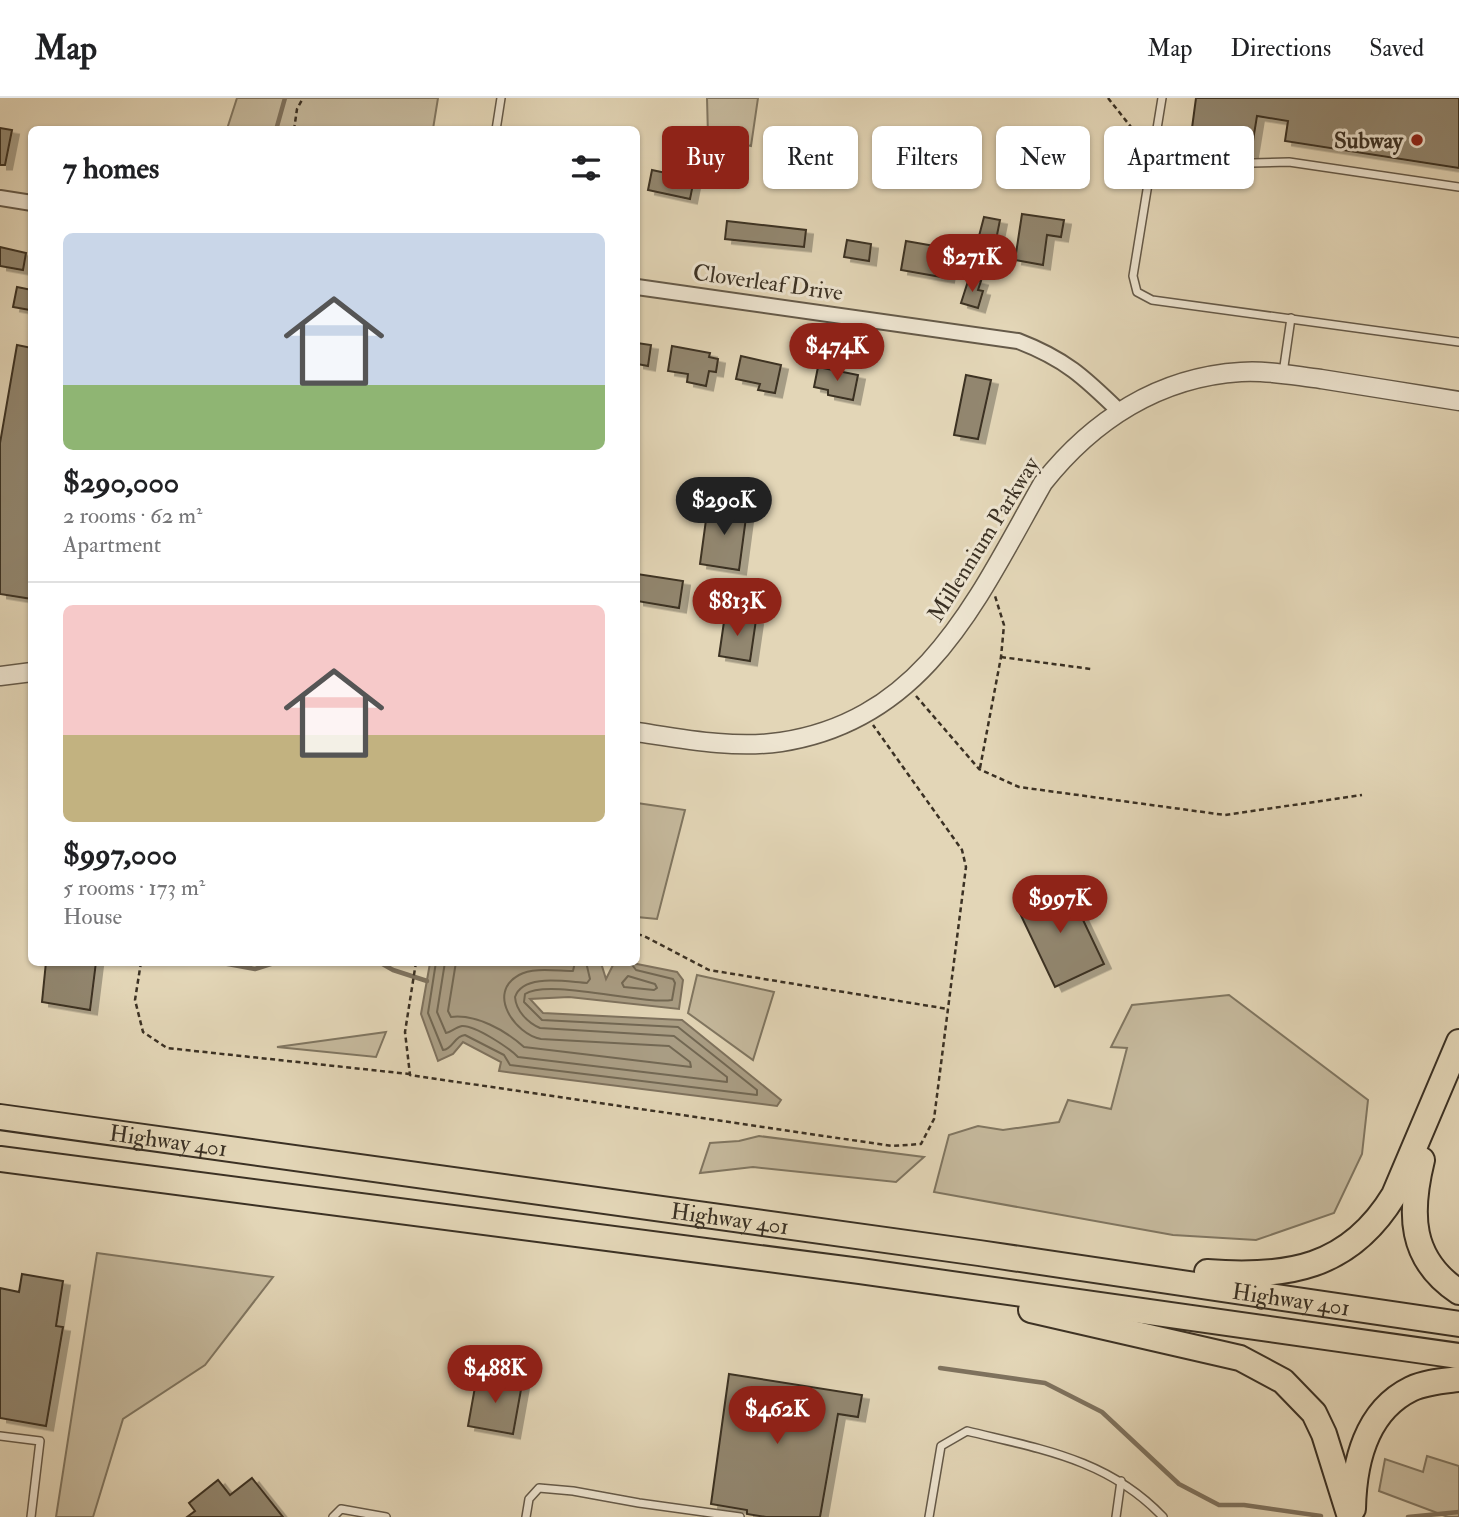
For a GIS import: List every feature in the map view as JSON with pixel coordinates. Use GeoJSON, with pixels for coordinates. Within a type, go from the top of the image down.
{"type":"FeatureCollection","features":[{"type":"Feature","properties":{"kind":"highway"},"geometry":{"type":"LineString","coordinates":[[979,1252],[1249,1274],[1275,1273],[1318,1264],[1353,1243],[1373,1226],[1387,1207],[1401,1182],[1459,1042]]}},
{"type":"Feature","properties":{"kind":"highway"},"geometry":{"type":"LineString","coordinates":[[1444,1082],[1419,1173],[1414,1221],[1424,1256],[1442,1279],[1459,1292]]}},
{"type":"Feature","properties":{"kind":"highway","name":"Highway 401"},"geometry":{"type":"LineString","coordinates":[[0,1117],[979,1252],[1459,1324]]}},
{"type":"Feature","properties":{"kind":"highway","name":"Highway 401"},"geometry":{"type":"LineString","coordinates":[[0,1159],[860,1271],[1459,1356]]}},
{"type":"Feature","properties":{"kind":"highway"},"geometry":{"type":"LineString","coordinates":[[860,1271],[1211,1350],[1263,1368],[1283,1381],[1314,1413],[1324,1434],[1352,1517]]}},
{"type":"Feature","properties":{"kind":"highway"},"geometry":{"type":"LineString","coordinates":[[1352,1517],[1363,1444],[1373,1423],[1385,1407],[1413,1388],[1459,1379]]}},
{"type":"Feature","properties":{"kind":"street"},"geometry":{"type":"LineString","coordinates":[[0,198],[28,202]]}},
{"type":"Feature","properties":{"kind":"street","name":"Cloverleaf Drive"},"geometry":{"type":"LineString","coordinates":[[640,286],[1018,341],[1063,361],[1119,411]]}},
{"type":"Feature","properties":{"kind":"street","name":"Millennium Parkway"},"geometry":{"type":"LineString","coordinates":[[640,732],[712,742],[780,742],[833,728],[865,714],[907,686],[958,627],[1042,483],[1073,448],[1119,411],[1161,390],[1200,378],[1243,372],[1283,374],[1459,401]]}},
{"type":"Feature","properties":{"kind":"street"},"geometry":{"type":"LineString","coordinates":[[0,676],[28,672]]}},
{"type":"Feature","properties":{"kind":"lane"},"geometry":{"type":"LineString","coordinates":[[497,126],[501,98]]}},
{"type":"Feature","properties":{"kind":"lane"},"geometry":{"type":"LineString","coordinates":[[1157,126],[1162,98]]}},
{"type":"Feature","properties":{"kind":"lane"},"geometry":{"type":"LineString","coordinates":[[1254,163],[1289,162],[1459,187]]}},
{"type":"Feature","properties":{"kind":"lane"},"geometry":{"type":"LineString","coordinates":[[1147,189],[1133,276],[1137,292],[1152,300],[1459,342]]}},
{"type":"Feature","properties":{"kind":"lane"},"geometry":{"type":"LineString","coordinates":[[1283,374],[1291,318]]}},
{"type":"Feature","properties":{"kind":"lane"},"geometry":{"type":"LineString","coordinates":[[929,1517],[940,1446],[967,1431],[1066,1455],[1121,1481],[1163,1517]]}},
{"type":"Feature","properties":{"kind":"lane"},"geometry":{"type":"LineString","coordinates":[[0,1436],[40,1441],[31,1517]]}},
{"type":"Feature","properties":{"kind":"lane"},"geometry":{"type":"LineString","coordinates":[[1116,1517],[1121,1481]]}},
{"type":"Feature","properties":{"kind":"lane"},"geometry":{"type":"LineString","coordinates":[[526,1517],[529,1499],[539,1488],[740,1517]]}},
{"type":"Feature","properties":{"kind":"lane"},"geometry":{"type":"LineString","coordinates":[[333,1517],[341,1509],[386,1517]]}},
{"type":"Feature","properties":{"kind":"path"},"geometry":{"type":"LineString","coordinates":[[295,126],[297,109],[303,98]]}},
{"type":"Feature","properties":{"kind":"path"},"geometry":{"type":"LineString","coordinates":[[1108,98],[1130,126]]}},
{"type":"Feature","properties":{"kind":"path"},"geometry":{"type":"LineString","coordinates":[[979,769],[1001,657],[1004,625],[990,576]]}},
{"type":"Feature","properties":{"kind":"path"},"geometry":{"type":"LineString","coordinates":[[1001,657],[1091,668]]}},
{"type":"Feature","properties":{"kind":"path"},"geometry":{"type":"LineString","coordinates":[[907,686],[979,769],[1019,787],[1225,815],[1363,795]]}},
{"type":"Feature","properties":{"kind":"path"},"geometry":{"type":"LineString","coordinates":[[140,966],[135,1000],[143,1032],[167,1048],[410,1074],[892,1146],[921,1144],[934,1119],[966,867],[962,850],[865,714]]}},
{"type":"Feature","properties":{"kind":"path"},"geometry":{"type":"LineString","coordinates":[[640,935],[709,970],[948,1009]]}},
{"type":"Feature","properties":{"kind":"path"},"geometry":{"type":"LineString","coordinates":[[410,1074],[405,1031],[415,966]]}},
{"type":"Feature","properties":{"kind":"shaded area"},"geometry":{"type":"Polygon","coordinates":[[[237,98],[438,98],[433,126],[228,126],[237,98]]]}},
{"type":"Feature","properties":{"kind":"shaded area"},"geometry":{"type":"Polygon","coordinates":[[[707,98],[758,98],[751,146],[749,126],[708,126],[707,98]]]}},
{"type":"Feature","properties":{"kind":"shaded area"},"geometry":{"type":"Polygon","coordinates":[[[640,803],[685,810],[657,919],[640,917],[640,803]]]}},
{"type":"Feature","properties":{"kind":"shaded area"},"geometry":{"type":"Polygon","coordinates":[[[697,975],[774,992],[753,1060],[688,1013],[697,975]]]}},
{"type":"Feature","properties":{"kind":"shaded area"},"geometry":{"type":"Polygon","coordinates":[[[1229,995],[1368,1100],[1362,1154],[1334,1213],[1256,1240],[1173,1235],[934,1192],[949,1135],[978,1126],[1003,1130],[1059,1122],[1068,1100],[1111,1109],[1127,1048],[1111,1047],[1132,1005],[1229,995]]]}},
{"type":"Feature","properties":{"kind":"shaded area"},"geometry":{"type":"Polygon","coordinates":[[[386,1032],[376,1057],[277,1047],[386,1032]]]}},
{"type":"Feature","properties":{"kind":"shaded area"},"geometry":{"type":"Polygon","coordinates":[[[759,1136],[924,1157],[896,1182],[753,1167],[700,1173],[710,1143],[739,1141],[759,1136]]]}},
{"type":"Feature","properties":{"kind":"shaded area"},"geometry":{"type":"Polygon","coordinates":[[[97,1253],[273,1277],[205,1365],[123,1419],[93,1517],[56,1517],[97,1253]]]}},
{"type":"Feature","properties":{"kind":"shaded area"},"geometry":{"type":"Polygon","coordinates":[[[1427,1456],[1459,1466],[1459,1517],[1448,1517],[1379,1491],[1385,1459],[1423,1472],[1427,1456]]]}},
{"type":"Feature","properties":{"kind":"water"},"geometry":{"type":"Polygon","coordinates":[[[640,965],[677,972],[683,980],[679,1009],[569,997],[530,999],[543,1013],[682,1020],[781,1100],[777,1106],[499,1071],[501,1062],[463,1042],[453,1054],[438,1061],[421,1014],[429,966],[602,966],[606,979],[612,966],[640,965]]]}},
{"type":"Feature","properties":{"kind":"building"},"geometry":{"type":"Polygon","coordinates":[[[1196,98],[1459,98],[1459,168],[1285,141],[1288,121],[1257,116],[1254,134],[1254,126],[1192,126],[1196,98]]]}},
{"type":"Feature","properties":{"kind":"building"},"geometry":{"type":"Polygon","coordinates":[[[0,128],[12,130],[5,165],[0,165],[0,128]]]}},
{"type":"Feature","properties":{"kind":"building"},"geometry":{"type":"Polygon","coordinates":[[[652,170],[662,172],[662,189],[692,189],[690,199],[648,190],[652,170]]]}},
{"type":"Feature","properties":{"kind":"building"},"geometry":{"type":"Polygon","coordinates":[[[1022,214],[1064,220],[1061,237],[1047,235],[1043,265],[1015,260],[1022,214]]]}},
{"type":"Feature","properties":{"kind":"building"},"geometry":{"type":"Polygon","coordinates":[[[984,217],[1000,220],[996,240],[979,236],[984,217]]]}},
{"type":"Feature","properties":{"kind":"building"},"geometry":{"type":"Polygon","coordinates":[[[727,221],[806,230],[804,247],[725,239],[727,221]]]}},
{"type":"Feature","properties":{"kind":"building"},"geometry":{"type":"Polygon","coordinates":[[[847,240],[871,244],[869,261],[844,257],[847,240]]]}},
{"type":"Feature","properties":{"kind":"building"},"geometry":{"type":"Polygon","coordinates":[[[906,241],[952,249],[947,278],[901,270],[906,241]]]}},
{"type":"Feature","properties":{"kind":"building"},"geometry":{"type":"Polygon","coordinates":[[[0,247],[26,253],[23,270],[0,266],[0,247]]]}},
{"type":"Feature","properties":{"kind":"building"},"geometry":{"type":"Polygon","coordinates":[[[969,278],[981,281],[978,290],[983,291],[978,308],[961,303],[969,278]]]}},
{"type":"Feature","properties":{"kind":"building"},"geometry":{"type":"Polygon","coordinates":[[[17,287],[28,289],[28,310],[13,307],[17,287]]]}},
{"type":"Feature","properties":{"kind":"building"},"geometry":{"type":"Polygon","coordinates":[[[640,343],[651,345],[648,366],[640,365],[640,343]]]}},
{"type":"Feature","properties":{"kind":"building"},"geometry":{"type":"Polygon","coordinates":[[[17,345],[28,347],[28,598],[0,594],[0,443],[17,345]]]}},
{"type":"Feature","properties":{"kind":"building"},"geometry":{"type":"Polygon","coordinates":[[[672,346],[710,353],[709,357],[718,359],[716,372],[709,371],[706,386],[687,382],[688,374],[668,371],[672,346]]]}},
{"type":"Feature","properties":{"kind":"building"},"geometry":{"type":"Polygon","coordinates":[[[741,356],[781,365],[775,393],[758,390],[760,384],[736,379],[741,356]]]}},
{"type":"Feature","properties":{"kind":"building"},"geometry":{"type":"Polygon","coordinates":[[[818,367],[858,375],[853,400],[828,395],[828,390],[814,387],[818,367]]]}},
{"type":"Feature","properties":{"kind":"building"},"geometry":{"type":"Polygon","coordinates":[[[966,375],[991,380],[978,439],[954,435],[966,375]]]}},
{"type":"Feature","properties":{"kind":"building"},"geometry":{"type":"Polygon","coordinates":[[[708,505],[747,510],[739,570],[700,564],[708,505]]]}},
{"type":"Feature","properties":{"kind":"building"},"geometry":{"type":"Polygon","coordinates":[[[640,574],[683,581],[679,608],[640,602],[640,574]]]}},
{"type":"Feature","properties":{"kind":"building"},"geometry":{"type":"Polygon","coordinates":[[[725,615],[756,620],[750,661],[719,656],[725,615]]]}},
{"type":"Feature","properties":{"kind":"building"},"geometry":{"type":"Polygon","coordinates":[[[1065,882],[1104,964],[1055,987],[1016,905],[1065,882]]]}},
{"type":"Feature","properties":{"kind":"building"},"geometry":{"type":"Polygon","coordinates":[[[46,966],[96,966],[90,1010],[42,1002],[46,966]]]}},
{"type":"Feature","properties":{"kind":"building"},"geometry":{"type":"Polygon","coordinates":[[[22,1274],[63,1281],[56,1326],[63,1327],[46,1426],[0,1418],[0,1288],[19,1292],[22,1274]]]}},
{"type":"Feature","properties":{"kind":"building"},"geometry":{"type":"Polygon","coordinates":[[[729,1374],[862,1395],[858,1417],[838,1414],[820,1517],[766,1517],[747,1514],[747,1510],[711,1504],[729,1374]]]}},
{"type":"Feature","properties":{"kind":"building"},"geometry":{"type":"Polygon","coordinates":[[[477,1376],[522,1384],[513,1434],[468,1426],[477,1376]]]}},
{"type":"Feature","properties":{"kind":"building"},"geometry":{"type":"Polygon","coordinates":[[[252,1478],[283,1517],[187,1517],[195,1511],[189,1503],[218,1480],[230,1495],[252,1478]]]}},
{"type":"Feature","properties":{"kind":"waterway"},"geometry":{"type":"LineString","coordinates":[[277,126],[285,98]]}},
{"type":"Feature","properties":{"kind":"waterway"},"geometry":{"type":"LineString","coordinates":[[239,966],[255,969],[264,966]]}},
{"type":"Feature","properties":{"kind":"waterway"},"geometry":{"type":"LineString","coordinates":[[386,966],[427,981]]}},
{"type":"Feature","properties":{"kind":"waterway"},"geometry":{"type":"LineString","coordinates":[[940,1368],[1045,1383],[1102,1412],[1179,1484],[1219,1505],[1244,1505],[1321,1516]]}},
{"type":"Feature","properties":{"kind":"waterway"},"geometry":{"type":"LineString","coordinates":[[1408,1517],[1459,1512]]}},
{"type":"Feature","properties":{"kind":"place","name":"Subway"},"geometry":{"type":"Point","coordinates":[1417,140]}}]}
